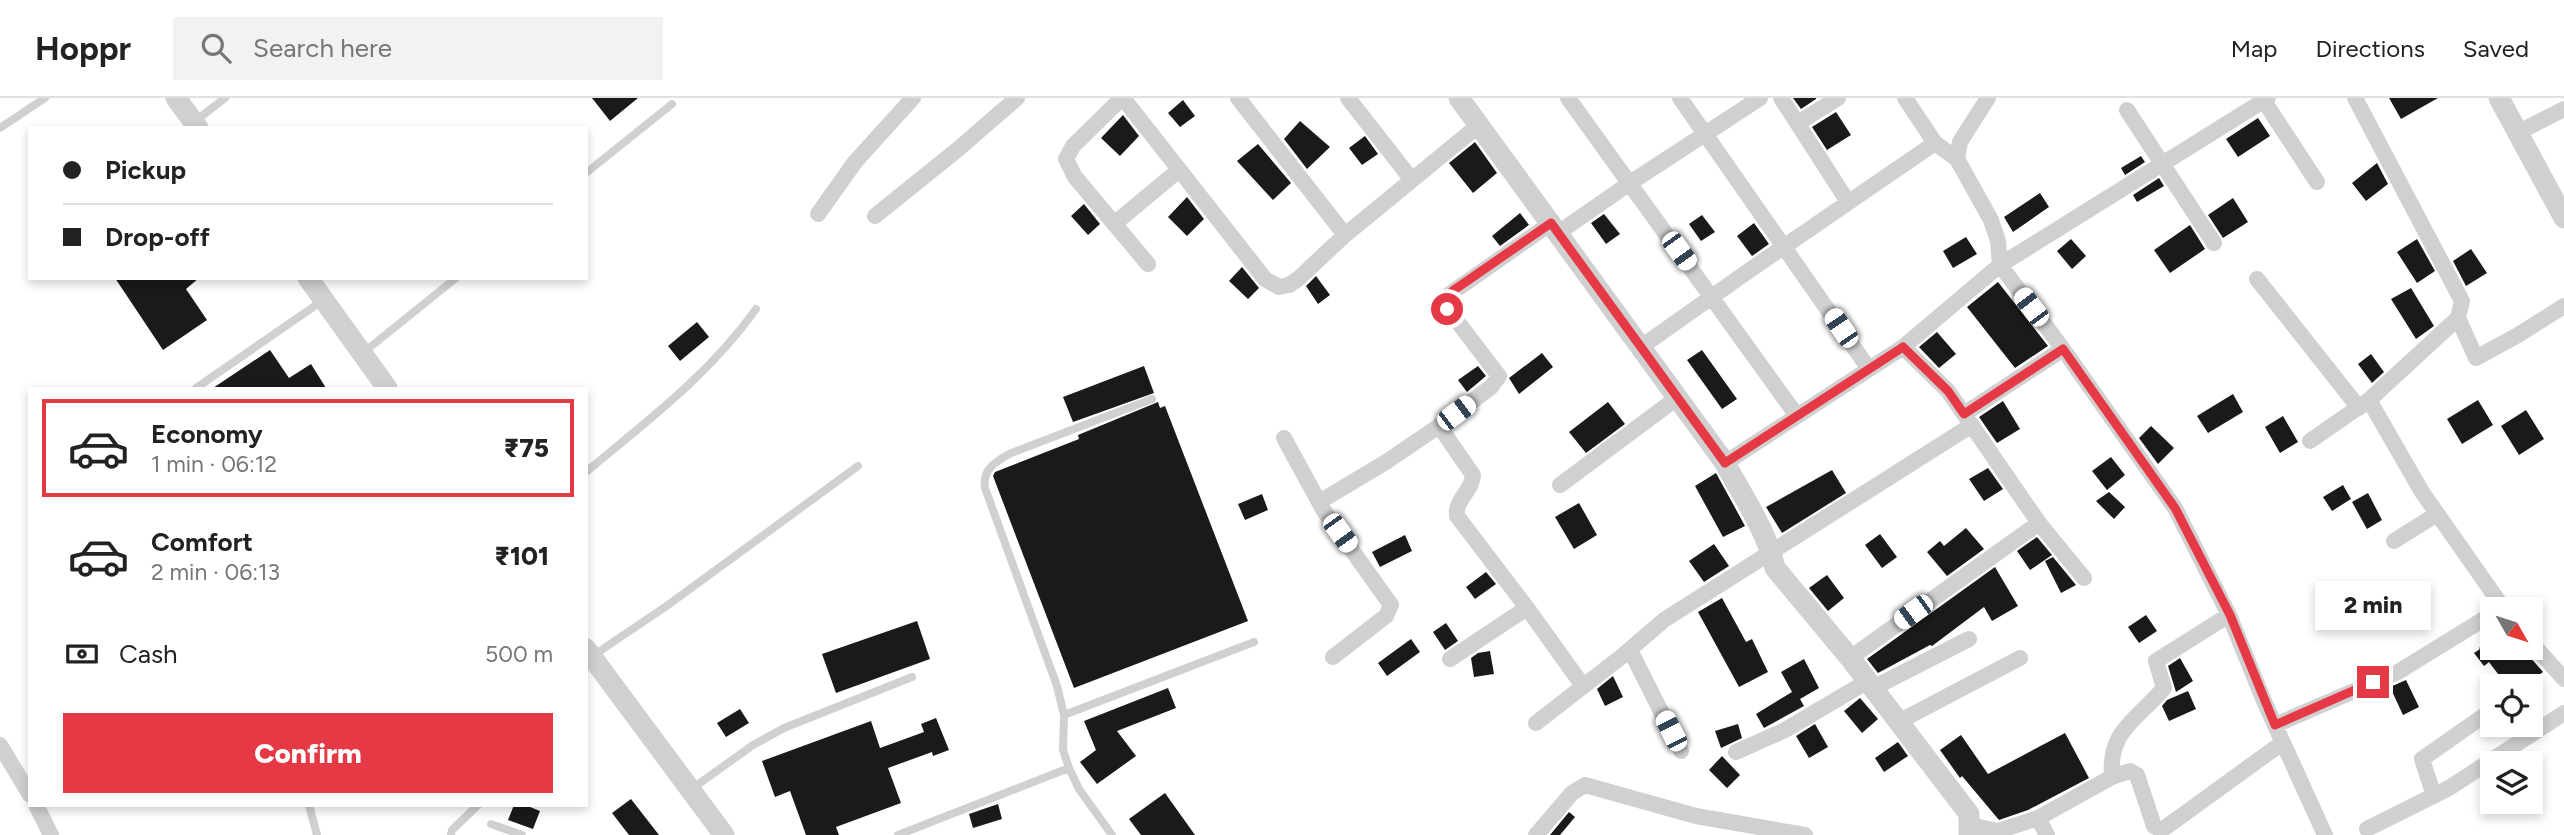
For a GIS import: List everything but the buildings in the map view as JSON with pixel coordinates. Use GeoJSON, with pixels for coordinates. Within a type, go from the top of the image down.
{"type":"FeatureCollection","features":[{"type":"Feature","properties":{"kind":"street"},"geometry":{"type":"LineString","coordinates":[[176,98],[196,125]]}},
{"type":"Feature","properties":{"kind":"street"},"geometry":{"type":"LineString","coordinates":[[818,214],[855,162],[913,98]]}},
{"type":"Feature","properties":{"kind":"street"},"geometry":{"type":"LineString","coordinates":[[875,216],[1017,98]]}},
{"type":"Feature","properties":{"kind":"street"},"geometry":{"type":"LineString","coordinates":[[1148,264],[1075,177],[1066,159],[1073,146],[1122,98],[1271,284],[1279,287],[1289,285],[1345,235],[1479,125]]}},
{"type":"Feature","properties":{"kind":"street"},"geometry":{"type":"LineString","coordinates":[[1238,98],[1345,235]]}},
{"type":"Feature","properties":{"kind":"street"},"geometry":{"type":"LineString","coordinates":[[1348,98],[1412,180]]}},
{"type":"Feature","properties":{"kind":"street"},"geometry":{"type":"LineString","coordinates":[[1459,98],[1725,463],[1772,551],[1776,568],[1850,658],[1969,814],[1969,831],[1998,831],[2038,818],[2112,777],[2130,771],[2137,775],[2154,826],[2162,830],[2282,743]]}},
{"type":"Feature","properties":{"kind":"street"},"geometry":{"type":"LineString","coordinates":[[1568,98],[1797,416]]}},
{"type":"Feature","properties":{"kind":"street"},"geometry":{"type":"LineString","coordinates":[[1680,98],[1869,369]]}},
{"type":"Feature","properties":{"kind":"street"},"geometry":{"type":"LineString","coordinates":[[1319,502],[1386,463],[1439,426],[1491,387],[1499,376],[1447,309],[1447,296],[1707,135],[1760,98]]}},
{"type":"Feature","properties":{"kind":"street"},"geometry":{"type":"LineString","coordinates":[[1782,98],[1848,202]]}},
{"type":"Feature","properties":{"kind":"street"},"geometry":{"type":"LineString","coordinates":[[1798,123],[1838,98]]}},
{"type":"Feature","properties":{"kind":"street"},"geometry":{"type":"LineString","coordinates":[[1905,98],[1935,143],[1957,159],[1991,220],[1998,241],[2000,265],[2175,508],[2230,615],[2282,743],[2325,835]]}},
{"type":"Feature","properties":{"kind":"street"},"geometry":{"type":"LineString","coordinates":[[1957,159],[1960,142],[1988,98]]}},
{"type":"Feature","properties":{"kind":"street"},"geometry":{"type":"LineString","coordinates":[[2310,441],[2364,404],[2458,318],[2462,310],[2462,301],[2355,98]]}},
{"type":"Feature","properties":{"kind":"street"},"geometry":{"type":"LineString","coordinates":[[2499,98],[2564,218]]}},
{"type":"Feature","properties":{"kind":"street"},"geometry":{"type":"LineString","coordinates":[[1725,463],[1903,347],[2000,265],[2266,99],[2317,182]]}},
{"type":"Feature","properties":{"kind":"street"},"geometry":{"type":"LineString","coordinates":[[2519,132],[2564,109]]}},
{"type":"Feature","properties":{"kind":"street"},"geometry":{"type":"LineString","coordinates":[[2127,110],[2214,243]]}},
{"type":"Feature","properties":{"kind":"street"},"geometry":{"type":"LineString","coordinates":[[1641,347],[1935,143]]}},
{"type":"Feature","properties":{"kind":"street"},"geometry":{"type":"LineString","coordinates":[[1114,223],[1179,170]]}},
{"type":"Feature","properties":{"kind":"street"},"geometry":{"type":"LineString","coordinates":[[2257,279],[2364,404],[2491,597]]}},
{"type":"Feature","properties":{"kind":"street"},"geometry":{"type":"LineString","coordinates":[[310,280],[386,387]]}},
{"type":"Feature","properties":{"kind":"street"},"geometry":{"type":"LineString","coordinates":[[2458,318],[2476,358],[2564,306]]}},
{"type":"Feature","properties":{"kind":"street"},"geometry":{"type":"LineString","coordinates":[[1903,347],[1948,391],[2039,523],[2084,579]]}},
{"type":"Feature","properties":{"kind":"street"},"geometry":{"type":"LineString","coordinates":[[1536,723],[1664,620],[1968,420],[2063,349]]}},
{"type":"Feature","properties":{"kind":"street"},"geometry":{"type":"LineString","coordinates":[[1560,485],[1676,398]]}},
{"type":"Feature","properties":{"kind":"street"},"geometry":{"type":"LineString","coordinates":[[1439,426],[1473,475],[1469,488],[1458,502],[1457,516],[1583,686]]}},
{"type":"Feature","properties":{"kind":"street"},"geometry":{"type":"LineString","coordinates":[[1284,439],[1319,502],[1391,605],[1386,616],[1333,657]]}},
{"type":"Feature","properties":{"kind":"street"},"geometry":{"type":"LineString","coordinates":[[2394,541],[2437,514]]}},
{"type":"Feature","properties":{"kind":"street"},"geometry":{"type":"LineString","coordinates":[[1850,658],[2039,523]]}},
{"type":"Feature","properties":{"kind":"street"},"geometry":{"type":"LineString","coordinates":[[1450,659],[1527,608]]}},
{"type":"Feature","properties":{"kind":"street"},"geometry":{"type":"LineString","coordinates":[[2112,777],[2110,757],[2121,731],[2164,688],[2156,661],[2230,615]]}},
{"type":"Feature","properties":{"kind":"street"},"geometry":{"type":"LineString","coordinates":[[2275,725],[2398,672],[2480,622]]}},
{"type":"Feature","properties":{"kind":"street"},"geometry":{"type":"LineString","coordinates":[[1736,752],[1969,639]]}},
{"type":"Feature","properties":{"kind":"street"},"geometry":{"type":"LineString","coordinates":[[1630,650],[1681,751]]}},
{"type":"Feature","properties":{"kind":"street"},"geometry":{"type":"LineString","coordinates":[[589,653],[724,835]]}},
{"type":"Feature","properties":{"kind":"street"},"geometry":{"type":"LineString","coordinates":[[2543,656],[2564,679]]}},
{"type":"Feature","properties":{"kind":"street"},"geometry":{"type":"LineString","coordinates":[[1898,722],[2020,658]]}},
{"type":"Feature","properties":{"kind":"street"},"geometry":{"type":"LineString","coordinates":[[2367,830],[2461,781],[2564,713]]}},
{"type":"Feature","properties":{"kind":"street"},"geometry":{"type":"LineString","coordinates":[[2434,796],[2422,759],[2480,718]]}},
{"type":"Feature","properties":{"kind":"street"},"geometry":{"type":"LineString","coordinates":[[0,744],[28,792]]}},
{"type":"Feature","properties":{"kind":"street"},"geometry":{"type":"LineString","coordinates":[[1536,835],[1572,793],[1585,785],[1696,816],[1805,835]]}},
{"type":"Feature","properties":{"kind":"street"},"geometry":{"type":"LineString","coordinates":[[37,807],[51,835]]}},
{"type":"Feature","properties":{"kind":"street"},"geometry":{"type":"LineString","coordinates":[[2038,818],[2047,835]]}},
{"type":"Feature","properties":{"kind":"lane"},"geometry":{"type":"LineString","coordinates":[[0,128],[46,98]]}},
{"type":"Feature","properties":{"kind":"lane"},"geometry":{"type":"LineString","coordinates":[[196,125],[225,98]]}},
{"type":"Feature","properties":{"kind":"lane"},"geometry":{"type":"LineString","coordinates":[[588,171],[672,104]]}},
{"type":"Feature","properties":{"kind":"lane"},"geometry":{"type":"LineString","coordinates":[[362,354],[454,280]]}},
{"type":"Feature","properties":{"kind":"lane"},"geometry":{"type":"LineString","coordinates":[[197,387],[324,299]]}},
{"type":"Feature","properties":{"kind":"lane"},"geometry":{"type":"LineString","coordinates":[[588,470],[710,366],[733,341],[756,309]]}},
{"type":"Feature","properties":{"kind":"lane"},"geometry":{"type":"LineString","coordinates":[[1112,835],[1079,789],[1069,768],[1063,750],[1064,715],[1058,686],[984,479],[987,470],[1009,454],[1152,399]]}},
{"type":"Feature","properties":{"kind":"lane"},"geometry":{"type":"LineString","coordinates":[[589,653],[668,605],[858,466]]}},
{"type":"Feature","properties":{"kind":"lane"},"geometry":{"type":"LineString","coordinates":[[1064,715],[1254,642]]}},
{"type":"Feature","properties":{"kind":"lane"},"geometry":{"type":"LineString","coordinates":[[690,790],[753,745],[784,727],[912,677]]}},
{"type":"Feature","properties":{"kind":"lane"},"geometry":{"type":"LineString","coordinates":[[898,835],[1069,768]]}},
{"type":"Feature","properties":{"kind":"lane"},"geometry":{"type":"LineString","coordinates":[[310,807],[317,835]]}},
{"type":"Feature","properties":{"kind":"lane"},"geometry":{"type":"LineString","coordinates":[[451,835],[452,830],[476,807]]}},
{"type":"Feature","properties":{"kind":"lane"},"geometry":{"type":"LineString","coordinates":[[491,824],[522,835]]}},
{"type":"Feature","properties":{"kind":"route"},"geometry":{"type":"LineString","coordinates":[[1447,309],[1447,296],[1454,290],[1551,223],[1725,463],[1903,347],[1948,391],[1964,414],[2063,349],[2175,508],[2230,615],[2275,725],[2373,682]]}}]}
